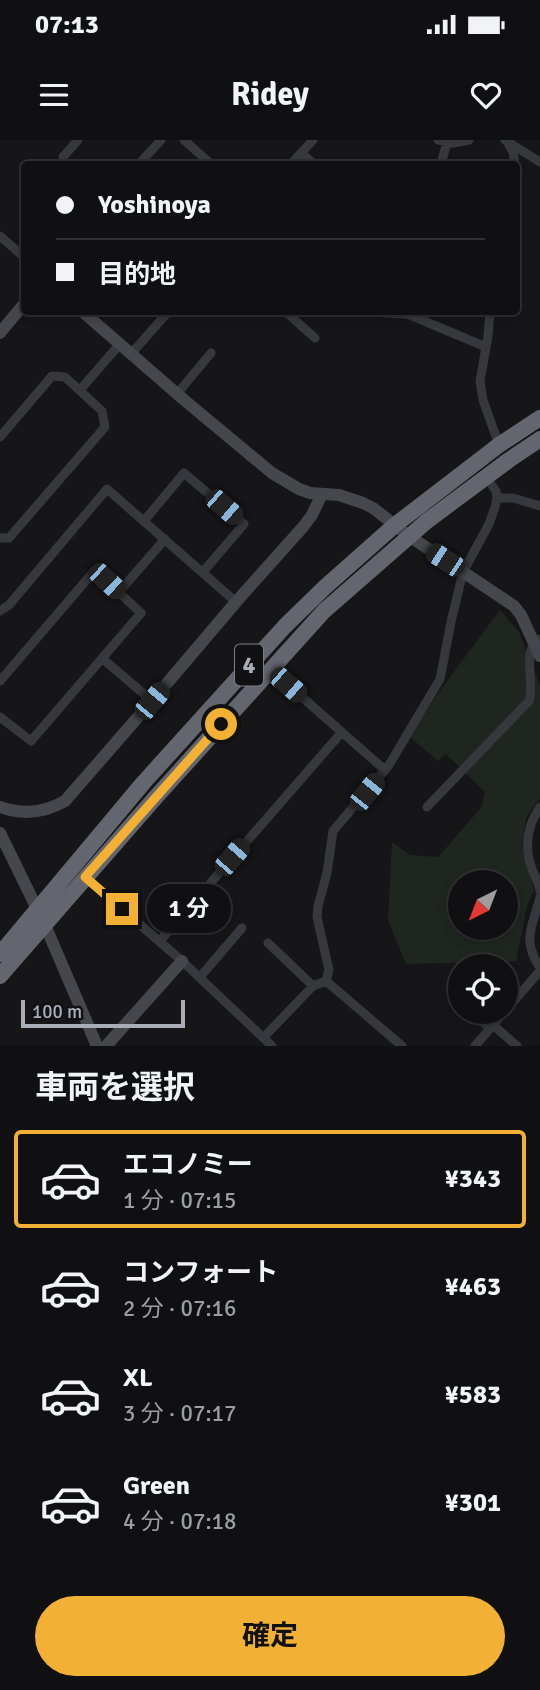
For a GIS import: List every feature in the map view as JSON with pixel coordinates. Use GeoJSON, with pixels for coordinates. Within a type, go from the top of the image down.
{"type":"FeatureCollection","features":[{"type":"Feature","properties":{"kind":"highway","name":"4"},"geometry":{"type":"LineString","coordinates":[[0,976],[144,782],[256,657],[325,587],[395,526],[499,445],[540,418]]}},
{"type":"Feature","properties":{"kind":"highway","name":"4"},"geometry":{"type":"LineString","coordinates":[[0,954],[85,877],[324,611],[409,537],[540,439]]}},
{"type":"Feature","properties":{"kind":"street"},"geometry":{"type":"LineString","coordinates":[[63,157],[78,140]]}},
{"type":"Feature","properties":{"kind":"street"},"geometry":{"type":"LineString","coordinates":[[142,161],[161,140]]}},
{"type":"Feature","properties":{"kind":"street"},"geometry":{"type":"LineString","coordinates":[[184,140],[208,161]]}},
{"type":"Feature","properties":{"kind":"street"},"geometry":{"type":"LineString","coordinates":[[294,161],[313,140]]}},
{"type":"Feature","properties":{"kind":"street"},"geometry":{"type":"LineString","coordinates":[[441,161],[442,141],[453,143],[469,140]]}},
{"type":"Feature","properties":{"kind":"street"},"geometry":{"type":"LineString","coordinates":[[507,140],[540,162]]}},
{"type":"Feature","properties":{"kind":"street"},"geometry":{"type":"LineString","coordinates":[[507,140],[514,161]]}},
{"type":"Feature","properties":{"kind":"street"},"geometry":{"type":"LineString","coordinates":[[301,153],[310,161]]}},
{"type":"Feature","properties":{"kind":"street"},"geometry":{"type":"LineString","coordinates":[[0,236],[21,254]]}},
{"type":"Feature","properties":{"kind":"street"},"geometry":{"type":"LineString","coordinates":[[0,333],[21,308]]}},
{"type":"Feature","properties":{"kind":"street"},"geometry":{"type":"LineString","coordinates":[[86,315],[272,473],[310,493],[339,495],[373,508],[409,537],[514,606],[537,640],[540,656]]}},
{"type":"Feature","properties":{"kind":"street"},"geometry":{"type":"LineString","coordinates":[[131,354],[165,315]]}},
{"type":"Feature","properties":{"kind":"street"},"geometry":{"type":"LineString","coordinates":[[290,315],[315,338]]}},
{"type":"Feature","properties":{"kind":"street"},"geometry":{"type":"LineString","coordinates":[[415,315],[486,347]]}},
{"type":"Feature","properties":{"kind":"street"},"geometry":{"type":"LineString","coordinates":[[490,315],[480,381],[483,400],[499,445]]}},
{"type":"Feature","properties":{"kind":"street"},"geometry":{"type":"LineString","coordinates":[[80,390],[119,345]]}},
{"type":"Feature","properties":{"kind":"street"},"geometry":{"type":"LineString","coordinates":[[177,394],[211,352]]}},
{"type":"Feature","properties":{"kind":"street"},"geometry":{"type":"LineString","coordinates":[[0,436],[52,376],[65,377],[102,411],[105,427],[9,538],[0,538]]}},
{"type":"Feature","properties":{"kind":"street"},"geometry":{"type":"LineString","coordinates":[[144,521],[184,473],[244,524],[203,572]]}},
{"type":"Feature","properties":{"kind":"street"},"geometry":{"type":"LineString","coordinates":[[326,981],[329,970],[317,917],[333,831],[385,770],[440,679],[463,572],[489,524],[497,498],[496,491],[486,477]]}},
{"type":"Feature","properties":{"kind":"street"},"geometry":{"type":"LineString","coordinates":[[0,611],[9,605],[107,489],[236,601]]}},
{"type":"Feature","properties":{"kind":"street"},"geometry":{"type":"LineString","coordinates":[[0,807],[25,813],[56,806],[65,801],[303,527],[312,515],[321,494]]}},
{"type":"Feature","properties":{"kind":"street"},"geometry":{"type":"LineString","coordinates":[[497,498],[513,498],[540,506]]}},
{"type":"Feature","properties":{"kind":"street"},"geometry":{"type":"LineString","coordinates":[[119,592],[165,539]]}},
{"type":"Feature","properties":{"kind":"street"},"geometry":{"type":"LineString","coordinates":[[0,681],[95,570],[141,613],[31,741],[0,717]]}},
{"type":"Feature","properties":{"kind":"street"},"geometry":{"type":"LineString","coordinates":[[427,807],[529,701],[531,645],[537,640]]}},
{"type":"Feature","properties":{"kind":"street"},"geometry":{"type":"LineString","coordinates":[[103,659],[152,701]]}},
{"type":"Feature","properties":{"kind":"street"},"geometry":{"type":"LineString","coordinates":[[270,669],[385,770]]}},
{"type":"Feature","properties":{"kind":"street"},"geometry":{"type":"LineString","coordinates":[[160,941],[342,732]]}},
{"type":"Feature","properties":{"kind":"street"},"geometry":{"type":"LineString","coordinates":[[540,807],[530,825],[527,842],[531,867],[540,891]]}},
{"type":"Feature","properties":{"kind":"street"},"geometry":{"type":"LineString","coordinates":[[0,833],[42,918],[97,1046]]}},
{"type":"Feature","properties":{"kind":"street"},"geometry":{"type":"LineString","coordinates":[[85,877],[160,941],[272,1046]]}},
{"type":"Feature","properties":{"kind":"street"},"geometry":{"type":"LineString","coordinates":[[518,995],[540,969],[529,942],[531,923],[540,897]]}},
{"type":"Feature","properties":{"kind":"street"},"geometry":{"type":"LineString","coordinates":[[200,978],[242,928]]}},
{"type":"Feature","properties":{"kind":"street"},"geometry":{"type":"LineString","coordinates":[[268,943],[313,986]]}},
{"type":"Feature","properties":{"kind":"street"},"geometry":{"type":"LineString","coordinates":[[106,1046],[182,961]]}},
{"type":"Feature","properties":{"kind":"street"},"geometry":{"type":"LineString","coordinates":[[264,1037],[313,986],[326,981]]}},
{"type":"Feature","properties":{"kind":"street"},"geometry":{"type":"LineString","coordinates":[[326,981],[402,1046]]}},
{"type":"Feature","properties":{"kind":"street"},"geometry":{"type":"LineString","coordinates":[[487,1024],[517,1046]]}},
{"type":"Feature","properties":{"kind":"street"},"geometry":{"type":"LineString","coordinates":[[475,1046],[494,1024]]}},
{"type":"Feature","properties":{"kind":"shaded area"},"geometry":{"type":"Polygon","coordinates":[[[500,610],[519,632],[540,686],[540,798],[526,818],[522,844],[534,890],[527,906],[517,954],[448,954],[448,963],[406,964],[388,920],[392,842],[410,855],[438,857],[481,808],[485,792],[446,754],[438,761],[410,737],[436,696],[500,610]]]}},
{"type":"Feature","properties":{"kind":"route"},"geometry":{"type":"LineString","coordinates":[[122,909],[85,877],[221,724]]}}]}
